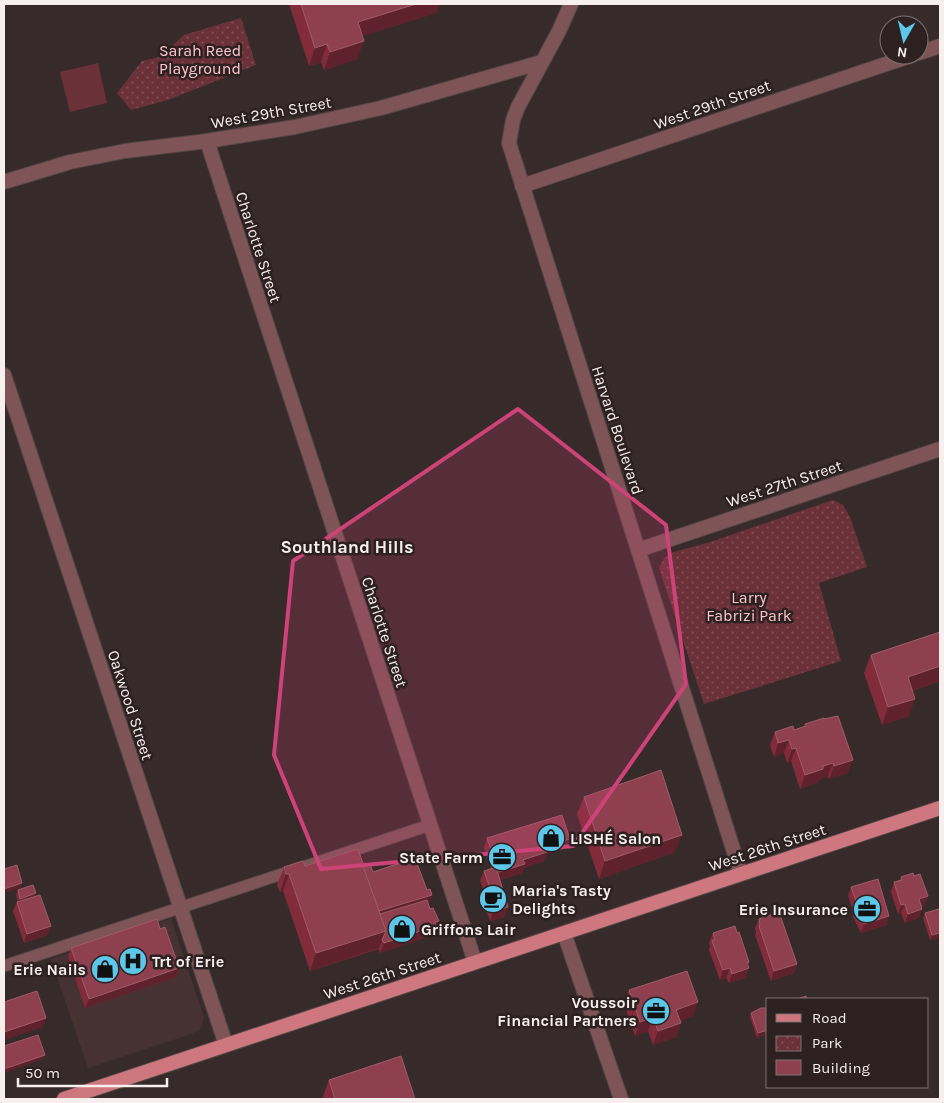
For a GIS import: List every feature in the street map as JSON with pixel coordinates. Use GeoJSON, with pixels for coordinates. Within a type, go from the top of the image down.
{"type":"FeatureCollection","features":[{"type":"Feature","properties":{"kind":"main road","name":"West 26th Street"},"geometry":{"type":"LineString","coordinates":[[64,1099],[940,808]]}},
{"type":"Feature","properties":{"kind":"street","name":"Harvard Boulevard"},"geometry":{"type":"LineString","coordinates":[[570,4],[559,31],[518,107],[509,135],[509,143],[742,874]]}},
{"type":"Feature","properties":{"kind":"street","name":"West 29th Street"},"geometry":{"type":"LineString","coordinates":[[4,182],[70,162],[126,151],[206,142],[296,127],[381,108],[542,62]]}},
{"type":"Feature","properties":{"kind":"street","name":"West 29th Street"},"geometry":{"type":"LineString","coordinates":[[522,186],[883,65]]}},
{"type":"Feature","properties":{"kind":"street","name":"Charlotte Street"},"geometry":{"type":"LineString","coordinates":[[206,142],[475,962]]}},
{"type":"Feature","properties":{"kind":"street","name":"Oakwood Street"},"geometry":{"type":"LineString","coordinates":[[4,375],[226,1046]]}},
{"type":"Feature","properties":{"kind":"street","name":"West 27th Street"},"geometry":{"type":"LineString","coordinates":[[638,550],[940,449]]}},
{"type":"Feature","properties":{"kind":"street"},"geometry":{"type":"LineString","coordinates":[[564,933],[621,1099]]}},
{"type":"Feature","properties":{"kind":"lane"},"geometry":{"type":"LineString","coordinates":[[4,966],[430,825]]}},
{"type":"Feature","properties":{"kind":"highlighted area"},"geometry":{"type":"Polygon","coordinates":[[[518,409],[666,525],[686,684],[573,846],[321,869],[274,755],[293,561],[518,409]]]}},
{"type":"Feature","properties":{"kind":"shaded area"},"geometry":{"type":"Polygon","coordinates":[[[171,919],[204,1017],[202,1027],[191,1034],[88,1068],[51,959],[171,919]]]}},
{"type":"Feature","properties":{"kind":"green space","name":"Sarah Reed Playground"},"geometry":{"type":"Polygon","coordinates":[[[241,18],[256,65],[168,100],[131,110],[117,93],[142,61],[160,57],[184,35],[241,18]]]}},
{"type":"Feature","properties":{"kind":"green space"},"geometry":{"type":"Polygon","coordinates":[[[98,63],[107,103],[70,112],[60,72],[98,63]]]}},
{"type":"Feature","properties":{"kind":"green space","name":"Larry Fabrizi Park"},"geometry":{"type":"Polygon","coordinates":[[[833,500],[843,505],[850,517],[867,567],[819,583],[841,661],[704,704],[659,568],[664,558],[674,552],[710,542],[833,500]]]}},
{"type":"Feature","properties":{"kind":"building"},"geometry":{"type":"Polygon","coordinates":[[[301,4],[416,4],[358,22],[364,41],[330,52],[327,44],[315,48],[301,4]]]}},
{"type":"Feature","properties":{"kind":"building"},"geometry":{"type":"Polygon","coordinates":[[[940,632],[940,666],[908,677],[915,699],[888,707],[871,655],[940,632]]]}},
{"type":"Feature","properties":{"kind":"building"},"geometry":{"type":"Polygon","coordinates":[[[838,716],[853,760],[834,766],[833,763],[823,766],[823,769],[805,775],[796,748],[792,749],[789,740],[778,743],[775,732],[793,726],[794,730],[806,726],[805,724],[838,716]]]}},
{"type":"Feature","properties":{"kind":"building"},"geometry":{"type":"Polygon","coordinates":[[[661,770],[682,835],[605,861],[584,797],[661,770]]]}},
{"type":"Feature","properties":{"kind":"building"},"geometry":{"type":"Polygon","coordinates":[[[562,815],[570,839],[545,846],[547,852],[523,860],[525,864],[499,872],[487,838],[562,815]]]}},
{"type":"Feature","properties":{"kind":"building"},"geometry":{"type":"Polygon","coordinates":[[[358,849],[386,931],[316,953],[289,874],[286,874],[284,867],[303,861],[305,866],[358,849]]]}},
{"type":"Feature","properties":{"kind":"building"},"geometry":{"type":"Polygon","coordinates":[[[415,858],[427,890],[430,889],[432,895],[379,911],[363,866],[370,864],[373,872],[415,858]]]}},
{"type":"Feature","properties":{"kind":"building"},"geometry":{"type":"Polygon","coordinates":[[[17,865],[22,883],[4,889],[4,869],[17,865]]]}},
{"type":"Feature","properties":{"kind":"building"},"geometry":{"type":"Polygon","coordinates":[[[496,867],[508,907],[493,912],[485,890],[490,888],[484,871],[496,867]]]}},
{"type":"Feature","properties":{"kind":"building"},"geometry":{"type":"Polygon","coordinates":[[[913,873],[914,876],[920,874],[928,896],[919,899],[922,909],[908,914],[905,904],[901,905],[894,882],[902,880],[901,877],[913,873]]]}},
{"type":"Feature","properties":{"kind":"building"},"geometry":{"type":"Polygon","coordinates":[[[878,879],[889,916],[864,924],[856,907],[858,907],[851,887],[878,879]]]}},
{"type":"Feature","properties":{"kind":"building"},"geometry":{"type":"Polygon","coordinates":[[[33,885],[36,893],[20,899],[18,890],[33,885]]]}},
{"type":"Feature","properties":{"kind":"building"},"geometry":{"type":"Polygon","coordinates":[[[40,895],[51,926],[27,934],[17,902],[40,895]]]}},
{"type":"Feature","properties":{"kind":"building"},"geometry":{"type":"Polygon","coordinates":[[[427,900],[430,909],[433,908],[439,921],[435,922],[436,926],[384,943],[382,940],[386,931],[380,914],[427,900]]]}},
{"type":"Feature","properties":{"kind":"building"},"geometry":{"type":"Polygon","coordinates":[[[939,909],[940,933],[932,935],[925,913],[939,909]]]}},
{"type":"Feature","properties":{"kind":"building"},"geometry":{"type":"Polygon","coordinates":[[[779,912],[797,964],[774,971],[759,926],[759,919],[779,912]]]}},
{"type":"Feature","properties":{"kind":"building"},"geometry":{"type":"Polygon","coordinates":[[[157,919],[160,929],[165,927],[179,968],[89,999],[71,948],[157,919]]]}},
{"type":"Feature","properties":{"kind":"building"},"geometry":{"type":"Polygon","coordinates":[[[735,926],[737,933],[739,932],[749,962],[747,963],[749,968],[732,974],[730,968],[723,970],[712,941],[715,939],[713,933],[735,926]]]}},
{"type":"Feature","properties":{"kind":"building"},"geometry":{"type":"Polygon","coordinates":[[[687,971],[698,1002],[676,1010],[681,1023],[658,1031],[653,1017],[640,1022],[629,990],[687,971]]]}},
{"type":"Feature","properties":{"kind":"building"},"geometry":{"type":"Polygon","coordinates":[[[37,991],[46,1018],[4,1032],[4,1002],[37,991]]]}},
{"type":"Feature","properties":{"kind":"building"},"geometry":{"type":"Polygon","coordinates":[[[761,1008],[766,1008],[766,1031],[758,1033],[751,1013],[761,1008]]]}},
{"type":"Feature","properties":{"kind":"building"},"geometry":{"type":"Polygon","coordinates":[[[38,1035],[45,1055],[4,1069],[4,1046],[38,1035]]]}},
{"type":"Feature","properties":{"kind":"building"},"geometry":{"type":"Polygon","coordinates":[[[401,1056],[415,1099],[335,1099],[329,1080],[401,1056]]]}},
{"type":"Feature","properties":{"kind":"place","name":"LISHÉ Salon"},"geometry":{"type":"Point","coordinates":[551,838]}},
{"type":"Feature","properties":{"kind":"place","name":"State Farm"},"geometry":{"type":"Point","coordinates":[502,857]}},
{"type":"Feature","properties":{"kind":"place","name":"Maria's Tasty Delights"},"geometry":{"type":"Point","coordinates":[493,899]}},
{"type":"Feature","properties":{"kind":"place","name":"Erie Insurance"},"geometry":{"type":"Point","coordinates":[867,909]}},
{"type":"Feature","properties":{"kind":"place","name":"Griffons Lair"},"geometry":{"type":"Point","coordinates":[402,929]}},
{"type":"Feature","properties":{"kind":"place","name":"Trt of Erie"},"geometry":{"type":"Point","coordinates":[133,961]}},
{"type":"Feature","properties":{"kind":"place","name":"Erie Nails"},"geometry":{"type":"Point","coordinates":[105,969]}},
{"type":"Feature","properties":{"kind":"place","name":"Voussoir Financial Partners"},"geometry":{"type":"Point","coordinates":[656,1011]}},
{"type":"Feature","properties":{"kind":"district","name":"Southland Hills"},"geometry":{"type":"Point","coordinates":[347,547]}}]}
